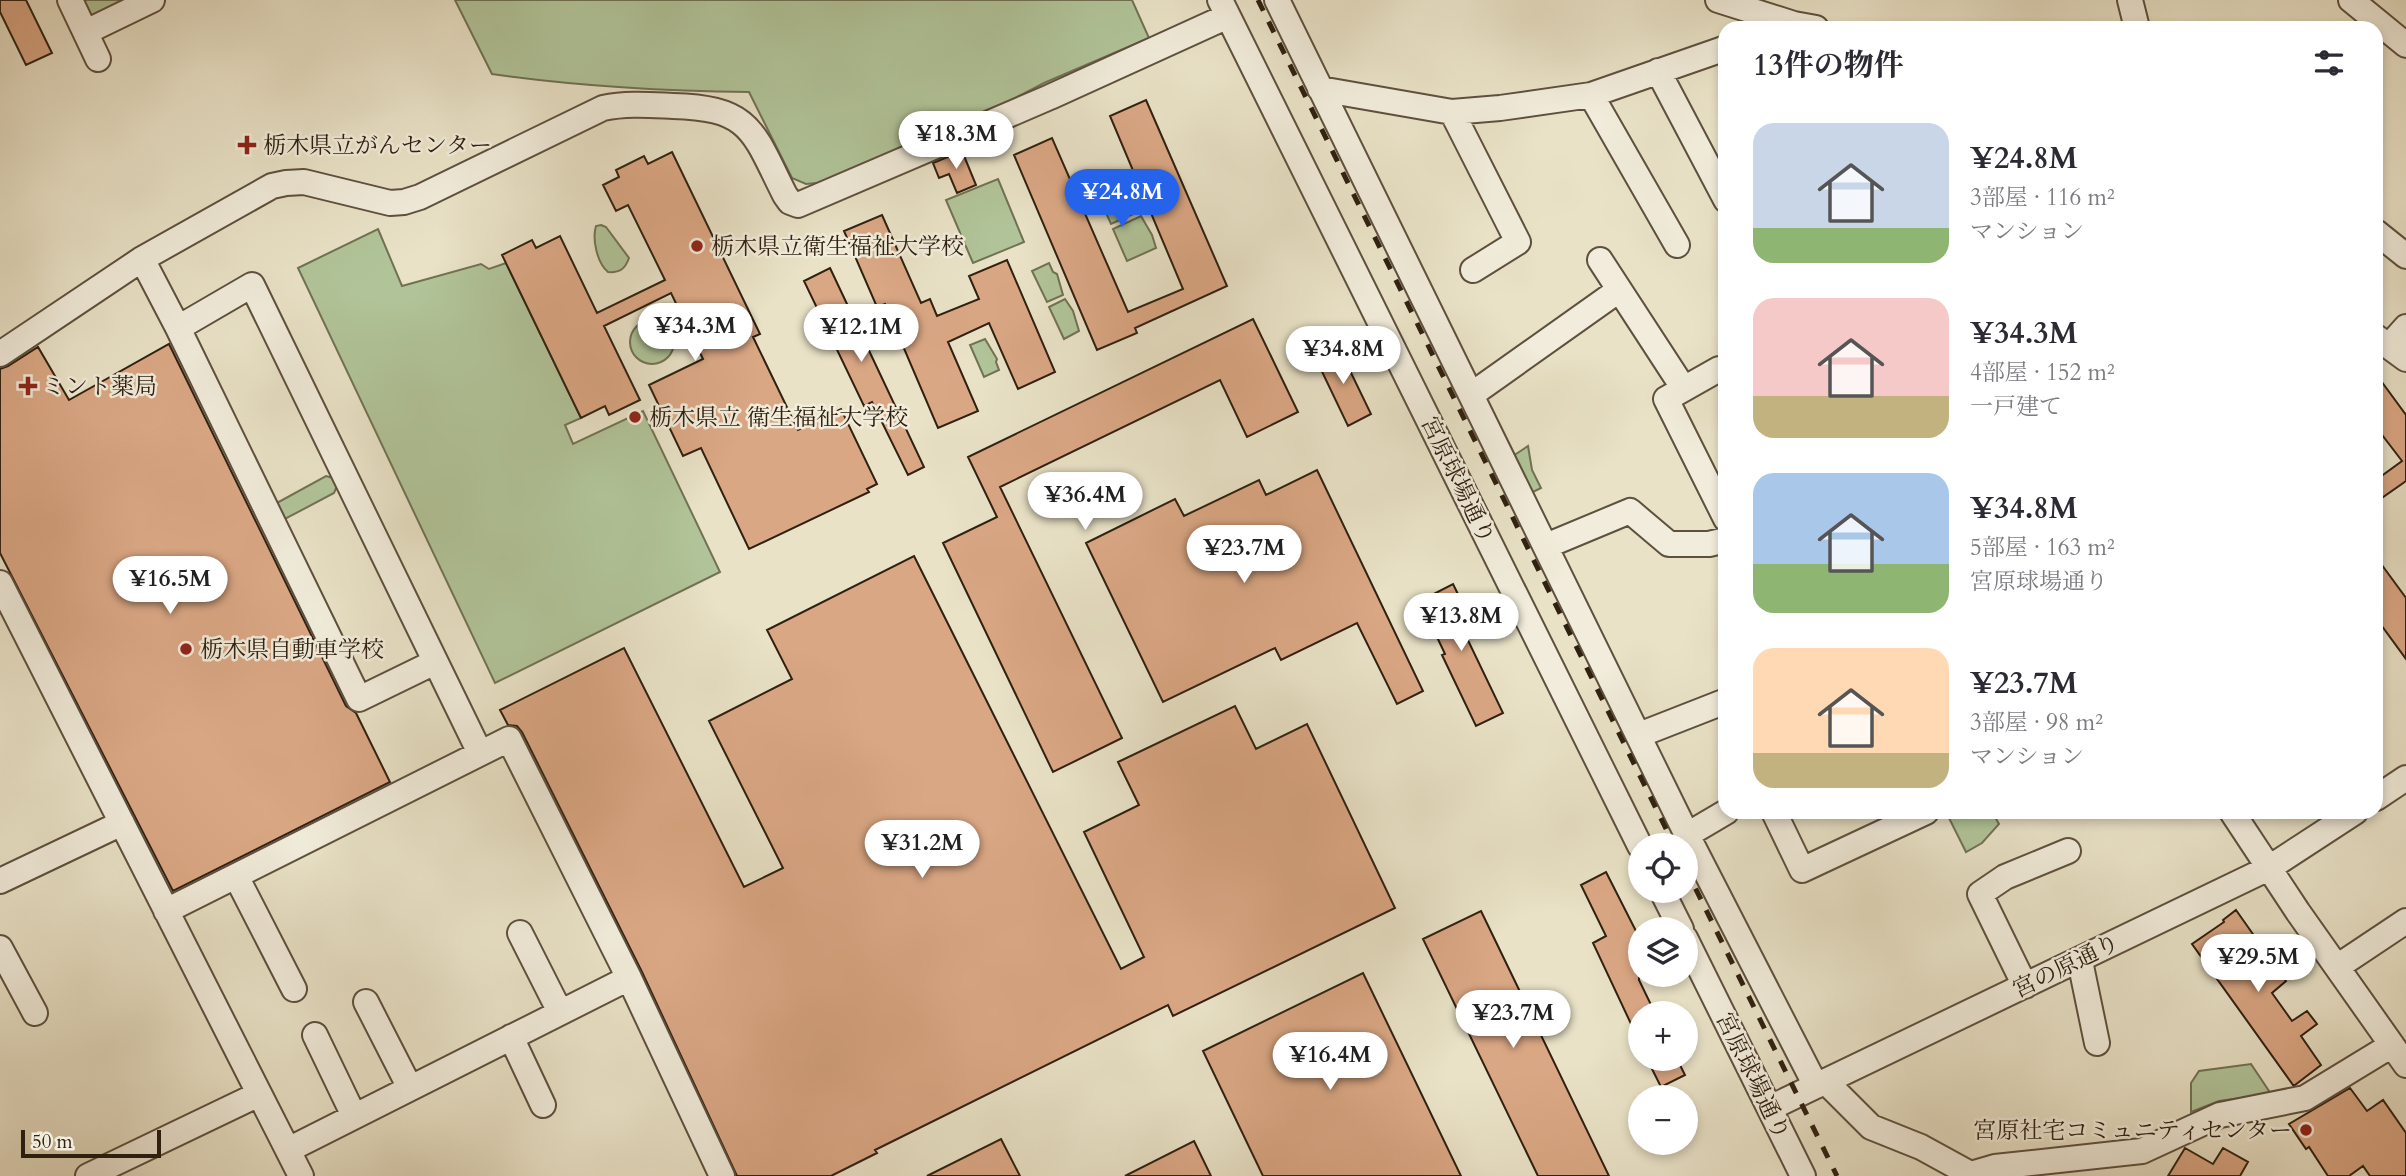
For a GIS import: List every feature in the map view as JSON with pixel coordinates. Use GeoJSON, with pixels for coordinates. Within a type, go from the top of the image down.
{"type":"FeatureCollection","features":[{"type":"Feature","properties":{"kind":"street"},"geometry":{"type":"LineString","coordinates":[[70,0],[98,58]]}},
{"type":"Feature","properties":{"kind":"street"},"geometry":{"type":"LineString","coordinates":[[86,32],[152,0]]}},
{"type":"Feature","properties":{"kind":"street"},"geometry":{"type":"LineString","coordinates":[[1277,0],[1687,833]]}},
{"type":"Feature","properties":{"kind":"street"},"geometry":{"type":"LineString","coordinates":[[2130,0],[2135,21]]}},
{"type":"Feature","properties":{"kind":"street"},"geometry":{"type":"LineString","coordinates":[[2351,0],[2377,21]]}},
{"type":"Feature","properties":{"kind":"street"},"geometry":{"type":"LineString","coordinates":[[1734,2],[1783,21]]}},
{"type":"Feature","properties":{"kind":"street"},"geometry":{"type":"LineString","coordinates":[[0,354],[142,259],[272,186],[304,182],[388,203],[404,202],[420,197],[594,112],[624,105],[708,107],[731,115],[753,134],[785,195],[790,202],[798,205],[1050,97],[1224,8]]}},
{"type":"Feature","properties":{"kind":"street","name":"宮原球場通り"},"geometry":{"type":"LineString","coordinates":[[1224,8],[1634,833]]}},
{"type":"Feature","properties":{"kind":"street"},"geometry":{"type":"LineString","coordinates":[[2383,26],[2406,45]]}},
{"type":"Feature","properties":{"kind":"street"},"geometry":{"type":"LineString","coordinates":[[1320,89],[1452,112],[1500,108],[1591,96],[1718,51]]}},
{"type":"Feature","properties":{"kind":"street"},"geometry":{"type":"LineString","coordinates":[[1658,71],[1718,185]]}},
{"type":"Feature","properties":{"kind":"street"},"geometry":{"type":"LineString","coordinates":[[1591,96],[1677,245]]}},
{"type":"Feature","properties":{"kind":"street"},"geometry":{"type":"LineString","coordinates":[[1452,112],[1518,242],[1473,270]]}},
{"type":"Feature","properties":{"kind":"street"},"geometry":{"type":"LineString","coordinates":[[2383,238],[2406,256]]}},
{"type":"Feature","properties":{"kind":"street"},"geometry":{"type":"LineString","coordinates":[[142,259],[359,699],[435,662]]}},
{"type":"Feature","properties":{"kind":"street"},"geometry":{"type":"LineString","coordinates":[[1601,260],[1684,389]]}},
{"type":"Feature","properties":{"kind":"street"},"geometry":{"type":"LineString","coordinates":[[178,328],[252,285],[480,753]]}},
{"type":"Feature","properties":{"kind":"street"},"geometry":{"type":"LineString","coordinates":[[1471,395],[1619,290]]}},
{"type":"Feature","properties":{"kind":"street"},"geometry":{"type":"LineString","coordinates":[[2391,347],[2406,327]]}},
{"type":"Feature","properties":{"kind":"street"},"geometry":{"type":"LineString","coordinates":[[1718,376],[1666,399],[1718,503]]}},
{"type":"Feature","properties":{"kind":"street"},"geometry":{"type":"LineString","coordinates":[[1546,546],[1630,511],[1669,544],[1718,542]]}},
{"type":"Feature","properties":{"kind":"street"},"geometry":{"type":"LineString","coordinates":[[0,583],[301,1176]]}},
{"type":"Feature","properties":{"kind":"street"},"geometry":{"type":"LineString","coordinates":[[1639,735],[1718,704]]}},
{"type":"Feature","properties":{"kind":"street"},"geometry":{"type":"LineString","coordinates":[[166,911],[509,739],[629,978],[722,1176]]}},
{"type":"Feature","properties":{"kind":"street"},"geometry":{"type":"LineString","coordinates":[[2383,793],[2406,778]]}},
{"type":"Feature","properties":{"kind":"street"},"geometry":{"type":"LineString","coordinates":[[1691,833],[1718,817]]}},
{"type":"Feature","properties":{"kind":"street"},"geometry":{"type":"LineString","coordinates":[[1776,819],[1802,870],[1911,819]]}},
{"type":"Feature","properties":{"kind":"street"},"geometry":{"type":"LineString","coordinates":[[2237,819],[2406,1065]]}},
{"type":"Feature","properties":{"kind":"street","name":"宮の原通り"},"geometry":{"type":"LineString","coordinates":[[1770,1108],[2269,868],[2344,819]]}},
{"type":"Feature","properties":{"kind":"street"},"geometry":{"type":"LineString","coordinates":[[0,881],[122,823]]}},
{"type":"Feature","properties":{"kind":"street"},"geometry":{"type":"LineString","coordinates":[[2025,986],[1980,894],[2005,877],[2068,851]]}},
{"type":"Feature","properties":{"kind":"street"},"geometry":{"type":"LineString","coordinates":[[1698,854],[1821,1084],[1871,1127],[1921,1146],[1973,1175],[1994,1167],[2142,1151],[2220,1115],[2305,1098],[2392,1045]]}},
{"type":"Feature","properties":{"kind":"street"},"geometry":{"type":"LineString","coordinates":[[236,876],[294,989]]}},
{"type":"Feature","properties":{"kind":"street"},"geometry":{"type":"LineString","coordinates":[[2337,967],[2406,921]]}},
{"type":"Feature","properties":{"kind":"street"},"geometry":{"type":"LineString","coordinates":[[520,933],[560,1012]]}},
{"type":"Feature","properties":{"kind":"street"},"geometry":{"type":"LineString","coordinates":[[0,948],[35,1013]]}},
{"type":"Feature","properties":{"kind":"street"},"geometry":{"type":"LineString","coordinates":[[2080,961],[2097,1042]]}},
{"type":"Feature","properties":{"kind":"street","name":"宮原球場通り"},"geometry":{"type":"LineString","coordinates":[[1698,964],[1803,1176]]}},
{"type":"Feature","properties":{"kind":"street"},"geometry":{"type":"LineString","coordinates":[[288,1150],[629,978]]}},
{"type":"Feature","properties":{"kind":"street"},"geometry":{"type":"LineString","coordinates":[[366,1002],[410,1088]]}},
{"type":"Feature","properties":{"kind":"street"},"geometry":{"type":"LineString","coordinates":[[315,1035],[355,1116]]}},
{"type":"Feature","properties":{"kind":"street"},"geometry":{"type":"LineString","coordinates":[[510,1037],[543,1105]]}},
{"type":"Feature","properties":{"kind":"street"},"geometry":{"type":"LineString","coordinates":[[88,1176],[115,1170],[259,1094]]}},
{"type":"Feature","properties":{"kind":"green space"},"geometry":{"type":"Polygon","coordinates":[[[77,0],[119,0],[121,4],[93,17],[82,11],[77,0]]]}},
{"type":"Feature","properties":{"kind":"green space"},"geometry":{"type":"Polygon","coordinates":[[[455,0],[1132,0],[1149,38],[1044,83],[971,121],[827,182],[806,184],[792,178],[749,92],[620,87],[492,74],[455,0]]]}},
{"type":"Feature","properties":{"kind":"green space"},"geometry":{"type":"Polygon","coordinates":[[[998,179],[1024,242],[973,263],[946,200],[998,179]]]}},
{"type":"Feature","properties":{"kind":"green space"},"geometry":{"type":"Polygon","coordinates":[[[1126,180],[1140,211],[1111,224],[1097,193],[1126,180]]]}},
{"type":"Feature","properties":{"kind":"green space"},"geometry":{"type":"Polygon","coordinates":[[[1141,216],[1156,248],[1127,261],[1113,229],[1141,216]]]}},
{"type":"Feature","properties":{"kind":"green space"},"geometry":{"type":"Polygon","coordinates":[[[596,226],[606,227],[629,258],[624,268],[619,271],[608,272],[598,257],[595,231],[596,226]]]}},
{"type":"Feature","properties":{"kind":"green space"},"geometry":{"type":"Polygon","coordinates":[[[378,229],[402,286],[481,264],[489,269],[506,263],[581,418],[565,425],[573,444],[643,411],[720,572],[495,683],[298,268],[378,229]]]}},
{"type":"Feature","properties":{"kind":"green space"},"geometry":{"type":"Polygon","coordinates":[[[1049,263],[1057,274],[1063,295],[1047,302],[1032,271],[1049,263]]]}},
{"type":"Feature","properties":{"kind":"green space"},"geometry":{"type":"Polygon","coordinates":[[[1065,299],[1073,311],[1079,331],[1064,339],[1049,307],[1065,299]]]}},
{"type":"Feature","properties":{"kind":"green space"},"geometry":{"type":"Polygon","coordinates":[[[652,320],[667,327],[674,342],[667,357],[652,364],[637,357],[630,342],[637,327],[652,320]]]}},
{"type":"Feature","properties":{"kind":"green space"},"geometry":{"type":"Polygon","coordinates":[[[985,339],[997,359],[999,370],[984,377],[970,345],[985,339]]]}},
{"type":"Feature","properties":{"kind":"green space"},"geometry":{"type":"Polygon","coordinates":[[[1528,446],[1532,470],[1541,488],[1525,496],[1507,460],[1528,446]]]}},
{"type":"Feature","properties":{"kind":"green space"},"geometry":{"type":"Polygon","coordinates":[[[326,476],[333,478],[337,486],[334,493],[283,520],[275,504],[326,476]]]}},
{"type":"Feature","properties":{"kind":"green space"},"geometry":{"type":"Polygon","coordinates":[[[1950,819],[1996,819],[1999,824],[1982,843],[1966,852],[1950,819]]]}},
{"type":"Feature","properties":{"kind":"green space"},"geometry":{"type":"Polygon","coordinates":[[[2251,1064],[2271,1094],[2219,1101],[2191,1112],[2191,1083],[2199,1071],[2251,1064]]]}},
{"type":"Feature","properties":{"kind":"building"},"geometry":{"type":"Polygon","coordinates":[[[0,0],[26,0],[52,53],[26,65],[0,12],[0,0]]]}},
{"type":"Feature","properties":{"kind":"building"},"geometry":{"type":"Polygon","coordinates":[[[1146,100],[1227,286],[1135,328],[1137,333],[1097,350],[1014,155],[1052,138],[1128,312],[1183,289],[1110,116],[1146,100]]]}},
{"type":"Feature","properties":{"kind":"building"},"geometry":{"type":"Polygon","coordinates":[[[962,151],[976,185],[957,193],[949,174],[939,178],[933,163],[962,151]]]}},
{"type":"Feature","properties":{"kind":"building"},"geometry":{"type":"Polygon","coordinates":[[[672,152],[760,334],[753,337],[798,430],[841,409],[877,484],[867,489],[869,492],[749,549],[701,448],[683,456],[649,385],[703,359],[671,293],[604,326],[640,400],[609,415],[605,406],[581,418],[502,255],[532,240],[536,248],[560,236],[597,313],[665,280],[628,205],[616,211],[603,185],[619,177],[616,170],[644,156],[648,164],[672,152]]]}},
{"type":"Feature","properties":{"kind":"building"},"geometry":{"type":"Polygon","coordinates":[[[882,215],[921,303],[930,299],[937,316],[979,299],[969,276],[1007,260],[1055,372],[1018,389],[989,323],[948,342],[978,411],[938,428],[885,304],[877,307],[844,231],[882,215]]]}},
{"type":"Feature","properties":{"kind":"building"},"geometry":{"type":"Polygon","coordinates":[[[830,268],[924,467],[908,475],[872,402],[864,406],[804,281],[830,268]]]}},
{"type":"Feature","properties":{"kind":"building"},"geometry":{"type":"Polygon","coordinates":[[[1253,319],[1298,412],[1247,437],[1220,380],[1000,487],[1122,738],[1053,772],[943,543],[997,517],[968,457],[1253,319]]]}},
{"type":"Feature","properties":{"kind":"building","name":"栃木県自動車学校"},"geometry":{"type":"Polygon","coordinates":[[[169,344],[346,706],[356,713],[390,782],[173,891],[0,553],[0,369],[38,347],[69,400],[169,344]]]}},
{"type":"Feature","properties":{"kind":"building"},"geometry":{"type":"Polygon","coordinates":[[[1338,346],[1371,414],[1348,426],[1315,357],[1338,346]]]}},
{"type":"Feature","properties":{"kind":"building"},"geometry":{"type":"Polygon","coordinates":[[[2383,384],[2406,415],[2406,481],[2383,497],[2383,475],[2402,461],[2383,436],[2383,384]]]}},
{"type":"Feature","properties":{"kind":"building"},"geometry":{"type":"Polygon","coordinates":[[[1317,470],[1423,691],[1397,704],[1357,623],[1281,660],[1275,648],[1163,702],[1086,543],[1175,499],[1184,516],[1259,480],[1266,495],[1317,470]]]}},
{"type":"Feature","properties":{"kind":"building"},"geometry":{"type":"Polygon","coordinates":[[[914,556],[1121,969],[1144,957],[1084,832],[1139,805],[1118,762],[1235,706],[1256,749],[1307,724],[1395,908],[1173,1016],[1168,1005],[875,1150],[877,1153],[831,1176],[737,1176],[642,972],[522,732],[517,726],[508,725],[500,710],[624,648],[744,887],[783,868],[709,721],[792,679],[767,630],[914,556]]]}},
{"type":"Feature","properties":{"kind":"building"},"geometry":{"type":"Polygon","coordinates":[[[2383,567],[2406,598],[2406,659],[2383,628],[2383,567]]]}},
{"type":"Feature","properties":{"kind":"building"},"geometry":{"type":"Polygon","coordinates":[[[1453,584],[1473,625],[1463,630],[1503,713],[1476,726],[1420,601],[1453,584]]]}},
{"type":"Feature","properties":{"kind":"building"},"geometry":{"type":"Polygon","coordinates":[[[1606,872],[1629,917],[1628,987],[1642,987],[1649,1001],[1628,1001],[1628,1017],[1593,943],[1606,936],[1581,885],[1606,872]]]}},
{"type":"Feature","properties":{"kind":"building"},"geometry":{"type":"Polygon","coordinates":[[[2236,910],[2286,981],[2272,993],[2292,1021],[2307,1011],[2317,1024],[2301,1036],[2321,1065],[2295,1085],[2192,944],[2224,922],[2223,920],[2236,910]]]}},
{"type":"Feature","properties":{"kind":"building"},"geometry":{"type":"Polygon","coordinates":[[[1481,911],[1609,1176],[1538,1176],[1423,939],[1481,911]]]}},
{"type":"Feature","properties":{"kind":"building"},"geometry":{"type":"Polygon","coordinates":[[[1363,973],[1461,1176],[1263,1176],[1203,1051],[1363,973]]]}},
{"type":"Feature","properties":{"kind":"building"},"geometry":{"type":"Polygon","coordinates":[[[1653,1071],[1683,1071],[1685,1075],[1665,1085],[1660,1085],[1653,1071]]]}},
{"type":"Feature","properties":{"kind":"building"},"geometry":{"type":"Polygon","coordinates":[[[2350,1088],[2367,1111],[2383,1100],[2406,1133],[2406,1176],[2370,1176],[2363,1166],[2349,1176],[2328,1176],[2309,1147],[2306,1149],[2289,1124],[2350,1088]]]}},
{"type":"Feature","properties":{"kind":"building"},"geometry":{"type":"Polygon","coordinates":[[[1001,1139],[1020,1176],[927,1176],[1001,1139]]]}},
{"type":"Feature","properties":{"kind":"building"},"geometry":{"type":"Polygon","coordinates":[[[1194,1141],[1211,1176],[1125,1176],[1194,1141]]]}},
{"type":"Feature","properties":{"kind":"building"},"geometry":{"type":"Polygon","coordinates":[[[2185,1148],[2213,1164],[2223,1148],[2248,1162],[2240,1176],[2168,1176],[2185,1148]]]}},
{"type":"Feature","properties":{"kind":"railway"},"geometry":{"type":"LineString","coordinates":[[1258,0],[1668,833]]}},
{"type":"Feature","properties":{"kind":"railway"},"geometry":{"type":"LineString","coordinates":[[1698,893],[1837,1176]]}},
{"type":"Feature","properties":{"kind":"place","name":"栃木県立がんセンター"},"geometry":{"type":"Point","coordinates":[247,145]}},
{"type":"Feature","properties":{"kind":"place","name":"栃木県立衛生福祉大学校"},"geometry":{"type":"Point","coordinates":[697,246]}},
{"type":"Feature","properties":{"kind":"place","name":"ミント薬局"},"geometry":{"type":"Point","coordinates":[28,386]}},
{"type":"Feature","properties":{"kind":"place","name":"栃木県立 衛生福祉大学校"},"geometry":{"type":"Point","coordinates":[635,417]}},
{"type":"Feature","properties":{"kind":"place","name":"栃木県自動車学校"},"geometry":{"type":"Point","coordinates":[186,649]}},
{"type":"Feature","properties":{"kind":"place","name":"宮原社宅コミュニティセンター"},"geometry":{"type":"Point","coordinates":[2306,1130]}}]}
